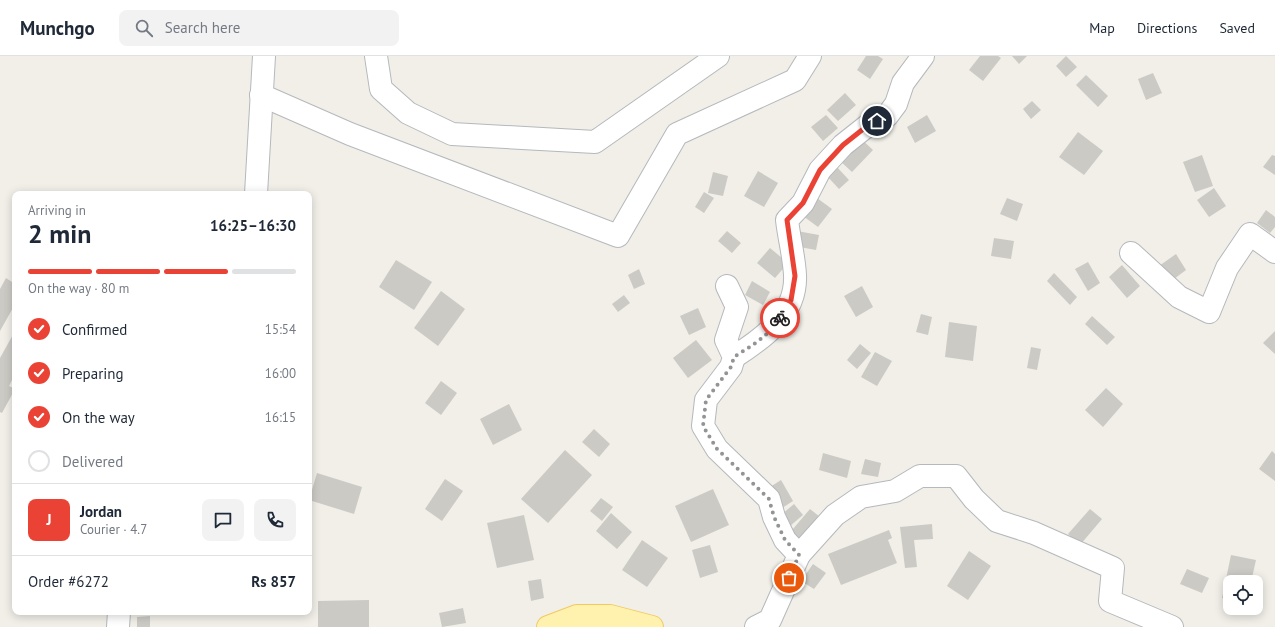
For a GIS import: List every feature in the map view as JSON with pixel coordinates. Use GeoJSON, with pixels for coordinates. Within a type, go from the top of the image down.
{"type":"FeatureCollection","features":[{"type":"Feature","properties":{"kind":"main road"},"geometry":{"type":"LineString","coordinates":[[548,627],[576,616],[610,616],[652,627]]}},
{"type":"Feature","properties":{"kind":"street"},"geometry":{"type":"LineString","coordinates":[[256,191],[264,56]]}},
{"type":"Feature","properties":{"kind":"street"},"geometry":{"type":"LineString","coordinates":[[376,56],[382,88],[408,113],[452,134],[595,142],[718,56]]}},
{"type":"Feature","properties":{"kind":"street"},"geometry":{"type":"LineString","coordinates":[[261,95],[350,134],[618,236],[677,134],[794,80],[810,56]]}},
{"type":"Feature","properties":{"kind":"street"},"geometry":{"type":"LineString","coordinates":[[799,555],[785,540],[774,517],[769,499],[717,449],[703,426],[706,400],[731,367],[734,357],[758,341],[775,327],[791,300],[795,276],[787,220],[803,203],[820,170],[843,145],[867,126],[887,116],[896,104],[903,83],[922,56]]}},
{"type":"Feature","properties":{"kind":"street"},"geometry":{"type":"LineString","coordinates":[[1131,253],[1178,297],[1209,312],[1227,268],[1250,234],[1275,252]]}},
{"type":"Feature","properties":{"kind":"street"},"geometry":{"type":"LineString","coordinates":[[727,286],[737,307],[726,340],[734,357]]}},
{"type":"Feature","properties":{"kind":"street"},"geometry":{"type":"LineString","coordinates":[[756,627],[770,620],[799,555],[835,515],[861,497],[895,491],[920,476],[956,476],[974,499],[997,521],[1034,533],[1113,568],[1110,601],[1172,627]]}},
{"type":"Feature","properties":{"kind":"street"},"geometry":{"type":"LineString","coordinates":[[118,627],[119,615]]}},
{"type":"Feature","properties":{"kind":"building"},"geometry":{"type":"Polygon","coordinates":[[[866,56],[878,56],[883,59],[870,79],[857,70],[866,56]]]}},
{"type":"Feature","properties":{"kind":"building"},"geometry":{"type":"Polygon","coordinates":[[[980,56],[998,56],[1001,58],[983,81],[969,70],[980,56]]]}},
{"type":"Feature","properties":{"kind":"building"},"geometry":{"type":"Polygon","coordinates":[[[1012,56],[1027,56],[1019,64],[1012,56]]]}},
{"type":"Feature","properties":{"kind":"building"},"geometry":{"type":"Polygon","coordinates":[[[1066,56],[1077,67],[1066,77],[1056,66],[1066,56]]]}},
{"type":"Feature","properties":{"kind":"building"},"geometry":{"type":"Polygon","coordinates":[[[1153,73],[1162,93],[1146,100],[1138,79],[1153,73]]]}},
{"type":"Feature","properties":{"kind":"building"},"geometry":{"type":"Polygon","coordinates":[[[1086,75],[1108,96],[1098,107],[1076,85],[1086,75]]]}},
{"type":"Feature","properties":{"kind":"building"},"geometry":{"type":"Polygon","coordinates":[[[845,93],[856,105],[838,121],[827,110],[845,93]]]}},
{"type":"Feature","properties":{"kind":"building"},"geometry":{"type":"Polygon","coordinates":[[[1032,101],[1041,110],[1031,119],[1023,109],[1032,101]]]}},
{"type":"Feature","properties":{"kind":"building"},"geometry":{"type":"Polygon","coordinates":[[[826,115],[838,128],[823,141],[811,127],[826,115]]]}},
{"type":"Feature","properties":{"kind":"building"},"geometry":{"type":"Polygon","coordinates":[[[927,115],[936,131],[915,143],[907,127],[927,115]]]}},
{"type":"Feature","properties":{"kind":"building"},"geometry":{"type":"Polygon","coordinates":[[[1078,132],[1103,151],[1084,175],[1059,157],[1078,132]]]}},
{"type":"Feature","properties":{"kind":"building"},"geometry":{"type":"Polygon","coordinates":[[[859,137],[873,150],[852,172],[838,159],[859,137]]]}},
{"type":"Feature","properties":{"kind":"building"},"geometry":{"type":"Polygon","coordinates":[[[1202,155],[1213,186],[1195,192],[1183,162],[1202,155]]]}},
{"type":"Feature","properties":{"kind":"building"},"geometry":{"type":"Polygon","coordinates":[[[1272,155],[1275,156],[1275,175],[1263,167],[1272,155]]]}},
{"type":"Feature","properties":{"kind":"building"},"geometry":{"type":"Polygon","coordinates":[[[836,166],[849,180],[839,189],[826,175],[836,166]]]}},
{"type":"Feature","properties":{"kind":"building"},"geometry":{"type":"Polygon","coordinates":[[[758,171],[778,183],[764,207],[744,196],[758,171]]]}},
{"type":"Feature","properties":{"kind":"building"},"geometry":{"type":"Polygon","coordinates":[[[713,172],[728,176],[723,196],[708,193],[713,172]]]}},
{"type":"Feature","properties":{"kind":"building"},"geometry":{"type":"Polygon","coordinates":[[[1214,188],[1226,206],[1209,217],[1197,200],[1214,188]]]}},
{"type":"Feature","properties":{"kind":"building"},"geometry":{"type":"Polygon","coordinates":[[[704,192],[714,198],[704,213],[695,207],[704,192]]]}},
{"type":"Feature","properties":{"kind":"building"},"geometry":{"type":"Polygon","coordinates":[[[817,198],[832,209],[818,227],[803,216],[817,198]]]}},
{"type":"Feature","properties":{"kind":"building"},"geometry":{"type":"Polygon","coordinates":[[[1007,198],[1023,204],[1017,221],[1000,214],[1007,198]]]}},
{"type":"Feature","properties":{"kind":"building"},"geometry":{"type":"Polygon","coordinates":[[[1266,210],[1275,217],[1275,227],[1270,233],[1257,223],[1266,210]]]}},
{"type":"Feature","properties":{"kind":"building"},"geometry":{"type":"Polygon","coordinates":[[[727,231],[741,243],[732,253],[718,241],[727,231]]]}},
{"type":"Feature","properties":{"kind":"building"},"geometry":{"type":"Polygon","coordinates":[[[797,231],[819,235],[816,250],[794,246],[797,231]]]}},
{"type":"Feature","properties":{"kind":"building"},"geometry":{"type":"Polygon","coordinates":[[[994,238],[1014,241],[1011,259],[991,256],[994,238]]]}},
{"type":"Feature","properties":{"kind":"building"},"geometry":{"type":"Polygon","coordinates":[[[770,248],[788,263],[775,278],[757,263],[770,248]]]}},
{"type":"Feature","properties":{"kind":"building"},"geometry":{"type":"Polygon","coordinates":[[[1176,254],[1186,270],[1170,282],[1159,266],[1176,254]]]}},
{"type":"Feature","properties":{"kind":"building"},"geometry":{"type":"Polygon","coordinates":[[[396,260],[432,282],[414,310],[379,287],[396,260]]]}},
{"type":"Feature","properties":{"kind":"building"},"geometry":{"type":"Polygon","coordinates":[[[1088,262],[1100,283],[1088,291],[1075,269],[1088,262]]]}},
{"type":"Feature","properties":{"kind":"building"},"geometry":{"type":"Polygon","coordinates":[[[1122,265],[1140,286],[1127,298],[1109,277],[1122,265]]]}},
{"type":"Feature","properties":{"kind":"building"},"geometry":{"type":"Polygon","coordinates":[[[639,269],[645,284],[634,289],[628,275],[639,269]]]}},
{"type":"Feature","properties":{"kind":"building"},"geometry":{"type":"Polygon","coordinates":[[[1054,273],[1077,297],[1070,305],[1047,281],[1054,273]]]}},
{"type":"Feature","properties":{"kind":"building"},"geometry":{"type":"Polygon","coordinates":[[[6,278],[12,282],[12,310],[0,331],[0,289],[6,278]]]}},
{"type":"Feature","properties":{"kind":"building"},"geometry":{"type":"Polygon","coordinates":[[[752,281],[770,292],[763,305],[745,295],[752,281]]]}},
{"type":"Feature","properties":{"kind":"building"},"geometry":{"type":"Polygon","coordinates":[[[862,286],[873,307],[856,317],[844,296],[862,286]]]}},
{"type":"Feature","properties":{"kind":"building"},"geometry":{"type":"Polygon","coordinates":[[[441,291],[465,309],[438,346],[414,328],[441,291]]]}},
{"type":"Feature","properties":{"kind":"building"},"geometry":{"type":"Polygon","coordinates":[[[624,295],[630,303],[618,312],[612,304],[624,295]]]}},
{"type":"Feature","properties":{"kind":"building"},"geometry":{"type":"Polygon","coordinates":[[[698,308],[706,327],[689,335],[680,316],[698,308]]]}},
{"type":"Feature","properties":{"kind":"building"},"geometry":{"type":"Polygon","coordinates":[[[921,314],[932,317],[928,335],[916,332],[921,314]]]}},
{"type":"Feature","properties":{"kind":"building"},"geometry":{"type":"Polygon","coordinates":[[[1092,316],[1115,337],[1107,345],[1085,324],[1092,316]]]}},
{"type":"Feature","properties":{"kind":"building"},"geometry":{"type":"Polygon","coordinates":[[[949,322],[977,326],[973,361],[945,357],[949,322]]]}},
{"type":"Feature","properties":{"kind":"building"},"geometry":{"type":"Polygon","coordinates":[[[1275,331],[1275,354],[1263,343],[1275,331]]]}},
{"type":"Feature","properties":{"kind":"building"},"geometry":{"type":"Polygon","coordinates":[[[12,336],[12,380],[9,386],[12,388],[12,395],[2,413],[0,412],[0,358],[12,336]]]}},
{"type":"Feature","properties":{"kind":"building"},"geometry":{"type":"Polygon","coordinates":[[[696,340],[712,360],[688,378],[673,358],[696,340]]]}},
{"type":"Feature","properties":{"kind":"building"},"geometry":{"type":"Polygon","coordinates":[[[860,344],[871,353],[857,369],[847,360],[860,344]]]}},
{"type":"Feature","properties":{"kind":"building"},"geometry":{"type":"Polygon","coordinates":[[[1031,347],[1041,349],[1037,370],[1027,368],[1031,347]]]}},
{"type":"Feature","properties":{"kind":"building"},"geometry":{"type":"Polygon","coordinates":[[[875,352],[892,361],[877,386],[861,377],[875,352]]]}},
{"type":"Feature","properties":{"kind":"building"},"geometry":{"type":"Polygon","coordinates":[[[441,381],[457,393],[441,415],[425,403],[441,381]]]}},
{"type":"Feature","properties":{"kind":"building"},"geometry":{"type":"Polygon","coordinates":[[[1106,388],[1123,404],[1103,427],[1085,410],[1106,388]]]}},
{"type":"Feature","properties":{"kind":"building"},"geometry":{"type":"Polygon","coordinates":[[[509,404],[522,430],[493,445],[480,419],[509,404]]]}},
{"type":"Feature","properties":{"kind":"building"},"geometry":{"type":"Polygon","coordinates":[[[594,429],[610,444],[599,457],[582,442],[594,429]]]}},
{"type":"Feature","properties":{"kind":"building"},"geometry":{"type":"Polygon","coordinates":[[[565,450],[592,475],[548,523],[521,499],[565,450]]]}},
{"type":"Feature","properties":{"kind":"building"},"geometry":{"type":"Polygon","coordinates":[[[1272,451],[1275,454],[1275,481],[1259,469],[1272,451]]]}},
{"type":"Feature","properties":{"kind":"building"},"geometry":{"type":"Polygon","coordinates":[[[823,453],[851,461],[847,478],[819,470],[823,453]]]}},
{"type":"Feature","properties":{"kind":"building"},"geometry":{"type":"Polygon","coordinates":[[[865,459],[881,463],[878,477],[861,474],[865,459]]]}},
{"type":"Feature","properties":{"kind":"building"},"geometry":{"type":"Polygon","coordinates":[[[317,473],[362,487],[354,514],[312,501],[312,490],[317,473]]]}},
{"type":"Feature","properties":{"kind":"building"},"geometry":{"type":"Polygon","coordinates":[[[445,479],[463,491],[442,521],[425,509],[445,479]]]}},
{"type":"Feature","properties":{"kind":"building"},"geometry":{"type":"Polygon","coordinates":[[[781,480],[793,501],[779,510],[767,489],[781,480]]]}},
{"type":"Feature","properties":{"kind":"building"},"geometry":{"type":"Polygon","coordinates":[[[713,489],[729,525],[691,542],[675,506],[713,489]]]}},
{"type":"Feature","properties":{"kind":"building"},"geometry":{"type":"Polygon","coordinates":[[[601,498],[613,507],[602,521],[590,511],[601,498]]]}},
{"type":"Feature","properties":{"kind":"building"},"geometry":{"type":"Polygon","coordinates":[[[794,504],[803,515],[790,526],[781,515],[794,504]]]}},
{"type":"Feature","properties":{"kind":"building"},"geometry":{"type":"Polygon","coordinates":[[[810,509],[820,517],[797,544],[787,536],[810,509]]]}},
{"type":"Feature","properties":{"kind":"building"},"geometry":{"type":"Polygon","coordinates":[[[1090,509],[1102,519],[1080,545],[1068,534],[1090,509]]]}},
{"type":"Feature","properties":{"kind":"building"},"geometry":{"type":"Polygon","coordinates":[[[611,513],[632,532],[617,549],[596,531],[611,513]]]}},
{"type":"Feature","properties":{"kind":"building"},"geometry":{"type":"Polygon","coordinates":[[[524,515],[534,560],[497,568],[487,523],[524,515]]]}},
{"type":"Feature","properties":{"kind":"building"},"geometry":{"type":"Polygon","coordinates":[[[932,524],[933,539],[914,540],[917,567],[905,568],[900,527],[932,524]]]}},
{"type":"Feature","properties":{"kind":"building"},"geometry":{"type":"Polygon","coordinates":[[[889,530],[892,538],[888,540],[897,563],[841,585],[828,554],[889,530]]]}},
{"type":"Feature","properties":{"kind":"building"},"geometry":{"type":"Polygon","coordinates":[[[642,540],[668,558],[647,587],[622,570],[642,540]]]}},
{"type":"Feature","properties":{"kind":"building"},"geometry":{"type":"Polygon","coordinates":[[[710,545],[718,572],[700,578],[692,550],[710,545]]]}},
{"type":"Feature","properties":{"kind":"building"},"geometry":{"type":"Polygon","coordinates":[[[969,551],[991,566],[968,600],[947,586],[969,551]]]}},
{"type":"Feature","properties":{"kind":"building"},"geometry":{"type":"Polygon","coordinates":[[[1231,555],[1256,560],[1253,575],[1227,575],[1231,555]]]}},
{"type":"Feature","properties":{"kind":"building"},"geometry":{"type":"Polygon","coordinates":[[[813,564],[826,573],[814,589],[801,581],[813,564]]]}},
{"type":"Feature","properties":{"kind":"building"},"geometry":{"type":"Polygon","coordinates":[[[1187,569],[1209,578],[1202,593],[1180,584],[1187,569]]]}},
{"type":"Feature","properties":{"kind":"building"},"geometry":{"type":"Polygon","coordinates":[[[541,579],[544,598],[531,601],[528,581],[541,579]]]}},
{"type":"Feature","properties":{"kind":"building"},"geometry":{"type":"Polygon","coordinates":[[[369,600],[369,627],[318,627],[318,601],[369,600]]]}},
{"type":"Feature","properties":{"kind":"building"},"geometry":{"type":"Polygon","coordinates":[[[463,608],[466,623],[442,627],[439,613],[463,608]]]}},
{"type":"Feature","properties":{"kind":"building"},"geometry":{"type":"Polygon","coordinates":[[[150,616],[150,627],[137,627],[137,617],[150,616]]]}},
{"type":"Feature","properties":{"kind":"way so far"},"geometry":{"type":"LineString","coordinates":[[780,318],[775,327],[758,341],[734,357],[731,367],[706,400],[703,426],[717,449],[769,499],[774,517],[785,540],[799,555],[789,578]]}},
{"type":"Feature","properties":{"kind":"route"},"geometry":{"type":"LineString","coordinates":[[780,318],[791,300],[795,276],[787,220],[803,203],[820,170],[843,145],[867,126],[877,121]]}}]}
